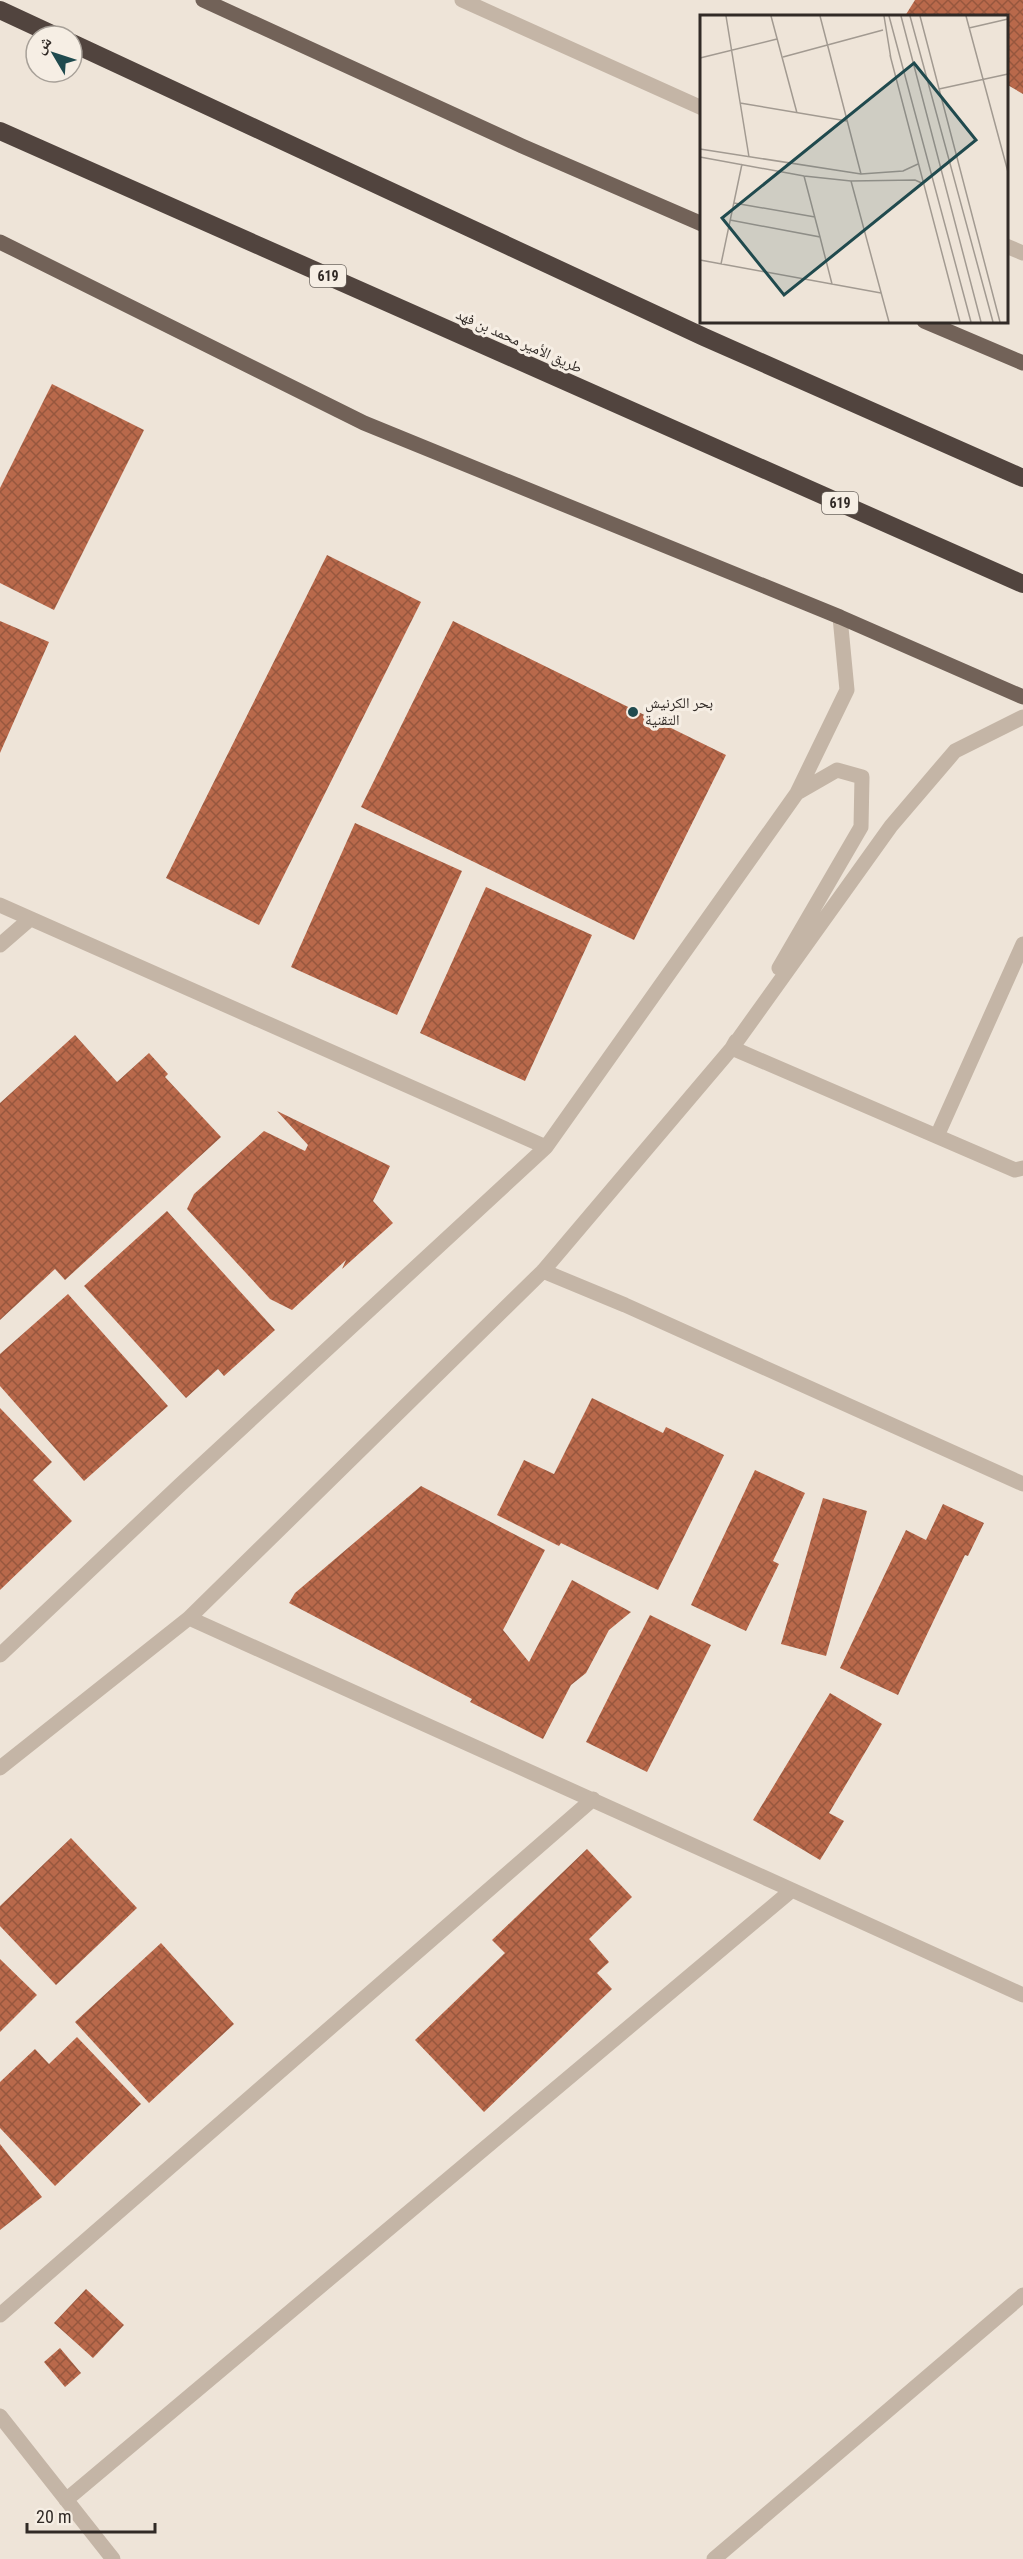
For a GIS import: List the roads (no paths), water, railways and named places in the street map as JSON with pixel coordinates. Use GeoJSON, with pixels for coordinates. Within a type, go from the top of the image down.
{"type":"FeatureCollection","features":[{"type":"Feature","properties":{"kind":"highway"},"geometry":{"type":"LineString","coordinates":[[0,10],[30,24]]}},
{"type":"Feature","properties":{"kind":"highway"},"geometry":{"type":"LineString","coordinates":[[84,50],[704,337],[1023,478]]}},
{"type":"Feature","properties":{"kind":"highway","name":"طريق الأمير محمد بن فهد"},"geometry":{"type":"LineString","coordinates":[[0,131],[1023,584]]}},
{"type":"Feature","properties":{"kind":"main road"},"geometry":{"type":"LineString","coordinates":[[203,0],[522,146],[700,223]]}},
{"type":"Feature","properties":{"kind":"main road"},"geometry":{"type":"LineString","coordinates":[[0,242],[364,423],[840,617],[1023,698]]}},
{"type":"Feature","properties":{"kind":"main road"},"geometry":{"type":"LineString","coordinates":[[926,322],[1023,363]]}},
{"type":"Feature","properties":{"kind":"street"},"geometry":{"type":"LineString","coordinates":[[462,0],[700,107]]}},
{"type":"Feature","properties":{"kind":"street"},"geometry":{"type":"LineString","coordinates":[[1008,247],[1023,253]]}},
{"type":"Feature","properties":{"kind":"street"},"geometry":{"type":"LineString","coordinates":[[0,1655],[180,1485],[546,1147],[797,793],[847,690],[840,617]]}},
{"type":"Feature","properties":{"kind":"street"},"geometry":{"type":"LineString","coordinates":[[0,1768],[189,1618],[543,1271],[732,1048],[891,826],[955,751],[1023,717]]}},
{"type":"Feature","properties":{"kind":"street"},"geometry":{"type":"LineString","coordinates":[[732,1048],[861,827],[862,777],[837,770],[797,793]]}},
{"type":"Feature","properties":{"kind":"street"},"geometry":{"type":"LineString","coordinates":[[0,905],[546,1147]]}},
{"type":"Feature","properties":{"kind":"street"},"geometry":{"type":"LineString","coordinates":[[0,945],[30,919]]}},
{"type":"Feature","properties":{"kind":"street"},"geometry":{"type":"LineString","coordinates":[[938,1136],[1023,944]]}},
{"type":"Feature","properties":{"kind":"street"},"geometry":{"type":"LineString","coordinates":[[732,1048],[1015,1170],[1023,1168]]}},
{"type":"Feature","properties":{"kind":"street"},"geometry":{"type":"LineString","coordinates":[[543,1271],[625,1305],[1023,1484]]}},
{"type":"Feature","properties":{"kind":"street"},"geometry":{"type":"LineString","coordinates":[[189,1618],[1023,1995]]}},
{"type":"Feature","properties":{"kind":"street"},"geometry":{"type":"LineString","coordinates":[[0,2315],[593,1799]]}},
{"type":"Feature","properties":{"kind":"street"},"geometry":{"type":"LineString","coordinates":[[66,2500],[792,1890]]}},
{"type":"Feature","properties":{"kind":"street"},"geometry":{"type":"LineString","coordinates":[[714,2559],[1023,2295]]}},
{"type":"Feature","properties":{"kind":"street"},"geometry":{"type":"LineString","coordinates":[[0,2416],[113,2559]]}},
{"type":"Feature","properties":{"kind":"place","name":"بحر الكرنيش التقنية"},"geometry":{"type":"Point","coordinates":[633,712]}}]}
